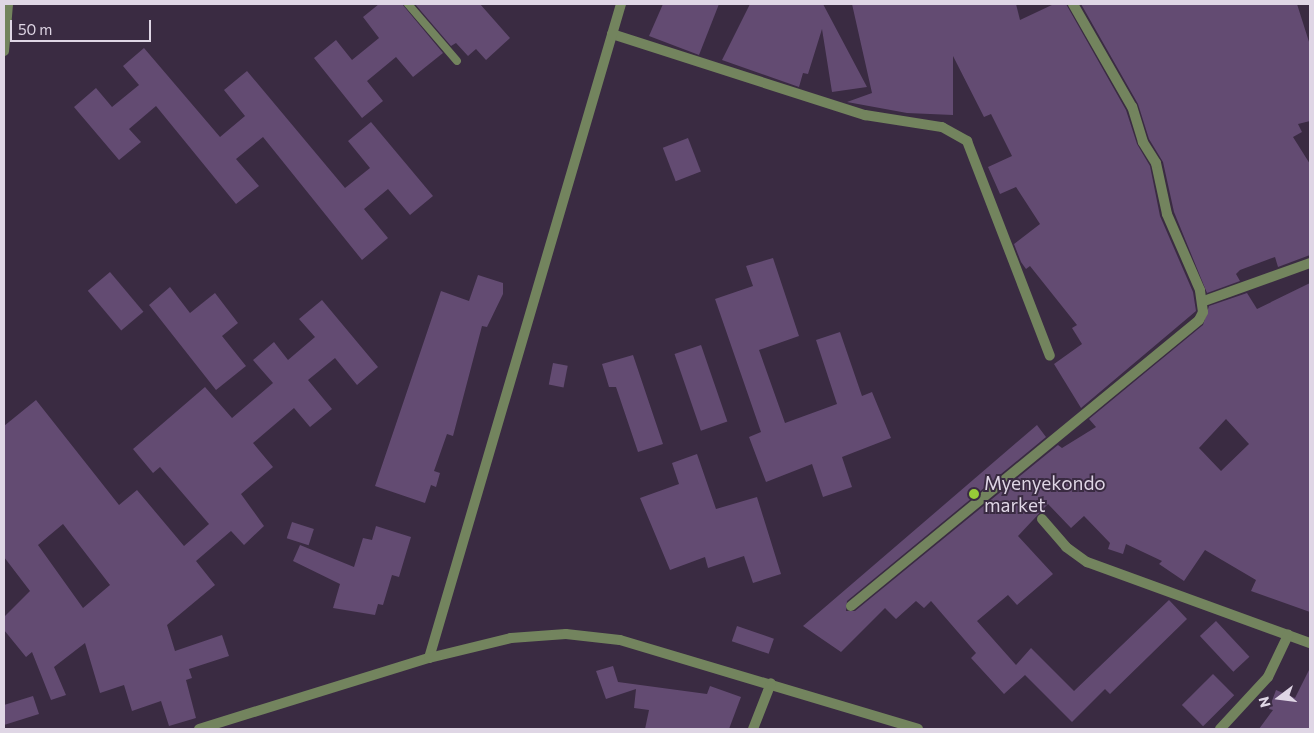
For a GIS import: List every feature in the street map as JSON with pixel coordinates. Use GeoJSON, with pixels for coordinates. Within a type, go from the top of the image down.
{"type":"FeatureCollection","features":[{"type":"Feature","properties":{"kind":"street"},"geometry":{"type":"LineString","coordinates":[[4,51],[8,4]]}},
{"type":"Feature","properties":{"kind":"street"},"geometry":{"type":"LineString","coordinates":[[429,658],[621,4]]}},
{"type":"Feature","properties":{"kind":"street"},"geometry":{"type":"LineString","coordinates":[[851,606],[1199,320],[1204,301],[1167,214],[1156,163],[1142,142],[1132,107],[1073,4]]}},
{"type":"Feature","properties":{"kind":"street"},"geometry":{"type":"LineString","coordinates":[[612,34],[865,115],[942,127],[967,141],[1050,356]]}},
{"type":"Feature","properties":{"kind":"street"},"geometry":{"type":"LineString","coordinates":[[1204,301],[1310,263]]}},
{"type":"Feature","properties":{"kind":"street"},"geometry":{"type":"LineString","coordinates":[[1042,519],[1066,548],[1087,562],[1310,643]]}},
{"type":"Feature","properties":{"kind":"street"},"geometry":{"type":"LineString","coordinates":[[199,729],[429,658],[511,638],[566,634],[620,640],[771,682],[918,729]]}},
{"type":"Feature","properties":{"kind":"street"},"geometry":{"type":"LineString","coordinates":[[1220,729],[1268,677],[1288,635]]}},
{"type":"Feature","properties":{"kind":"street"},"geometry":{"type":"LineString","coordinates":[[752,729],[771,682]]}},
{"type":"Feature","properties":{"kind":"lane"},"geometry":{"type":"LineString","coordinates":[[408,4],[457,61]]}},
{"type":"Feature","properties":{"kind":"building"},"geometry":{"type":"Polygon","coordinates":[[[379,4],[402,4],[443,53],[413,77],[396,57],[367,81],[383,101],[362,118],[314,58],[336,40],[352,60],[379,38],[363,17],[379,4]]]}},
{"type":"Feature","properties":{"kind":"building"},"geometry":{"type":"Polygon","coordinates":[[[415,4],[480,4],[510,38],[486,60],[476,49],[468,56],[456,43],[451,46],[415,4]]]}},
{"type":"Feature","properties":{"kind":"building"},"geometry":{"type":"Polygon","coordinates":[[[663,4],[719,4],[699,55],[649,36],[663,4]]]}},
{"type":"Feature","properties":{"kind":"building"},"geometry":{"type":"Polygon","coordinates":[[[750,4],[823,4],[867,87],[832,92],[822,29],[808,74],[803,73],[799,87],[722,60],[750,4]]]}},
{"type":"Feature","properties":{"kind":"building"},"geometry":{"type":"Polygon","coordinates":[[[852,4],[1016,4],[1020,20],[1054,4],[1066,4],[1126,110],[1137,144],[1150,166],[1160,216],[1193,292],[1196,311],[1081,408],[1054,364],[1082,344],[1072,328],[1077,325],[1030,266],[1026,269],[1021,262],[1014,244],[1040,224],[1016,187],[1000,194],[988,167],[1012,156],[991,114],[984,117],[953,56],[953,115],[907,113],[847,102],[872,93],[852,4]]]}},
{"type":"Feature","properties":{"kind":"building"},"geometry":{"type":"Polygon","coordinates":[[[1081,4],[1297,4],[1310,45],[1310,121],[1298,124],[1302,132],[1293,137],[1310,164],[1310,255],[1278,267],[1275,257],[1240,270],[1236,274],[1240,281],[1207,293],[1174,212],[1163,162],[1149,139],[1138,104],[1081,4]]]}},
{"type":"Feature","properties":{"kind":"building"},"geometry":{"type":"Polygon","coordinates":[[[144,48],[220,137],[245,116],[224,90],[247,71],[345,188],[370,168],[348,141],[371,122],[433,196],[410,215],[388,189],[364,209],[388,238],[362,260],[263,137],[236,159],[259,186],[236,204],[156,106],[129,129],[141,142],[119,160],[74,107],[96,88],[112,107],[139,85],[123,66],[144,48]]]}},
{"type":"Feature","properties":{"kind":"building"},"geometry":{"type":"Polygon","coordinates":[[[688,138],[701,172],[676,181],[663,148],[688,138]]]}},
{"type":"Feature","properties":{"kind":"building"},"geometry":{"type":"Polygon","coordinates":[[[773,258],[799,336],[759,350],[785,423],[837,404],[816,340],[840,332],[862,396],[872,392],[891,438],[842,457],[852,487],[823,497],[812,464],[766,482],[749,437],[761,432],[715,299],[753,286],[746,266],[773,258]]]}},
{"type":"Feature","properties":{"kind":"building"},"geometry":{"type":"Polygon","coordinates":[[[110,272],[143,312],[121,330],[88,291],[110,272]]]}},
{"type":"Feature","properties":{"kind":"building"},"geometry":{"type":"Polygon","coordinates":[[[478,275],[503,283],[503,294],[487,327],[482,326],[453,436],[447,434],[434,471],[440,473],[436,487],[431,485],[425,503],[375,486],[441,291],[469,301],[478,275]]]}},
{"type":"Feature","properties":{"kind":"building"},"geometry":{"type":"Polygon","coordinates":[[[1310,283],[1310,612],[1251,591],[1256,580],[1205,550],[1184,581],[1159,564],[1162,561],[1126,544],[1123,554],[1108,549],[1110,543],[1084,516],[1071,528],[1048,504],[1018,536],[1053,574],[1017,605],[1008,595],[977,621],[1016,665],[1031,648],[1074,691],[1169,600],[1187,619],[1110,694],[1105,689],[1072,722],[1025,675],[1004,694],[971,658],[976,653],[931,601],[924,608],[916,601],[896,619],[885,608],[841,652],[803,626],[1037,425],[1046,437],[847,601],[846,611],[855,611],[1058,445],[1062,448],[1096,427],[1089,419],[1203,325],[1209,306],[1247,293],[1257,309],[1310,283]],[[1226,419],[1199,448],[1221,471],[1249,444],[1226,419]]]}},
{"type":"Feature","properties":{"kind":"building"},"geometry":{"type":"Polygon","coordinates":[[[170,287],[190,313],[215,293],[238,323],[222,336],[246,366],[216,390],[149,305],[170,287]]]}},
{"type":"Feature","properties":{"kind":"building"},"geometry":{"type":"Polygon","coordinates":[[[322,300],[378,367],[357,385],[335,358],[308,380],[332,409],[310,427],[294,408],[253,443],[273,467],[241,494],[264,526],[244,545],[231,531],[196,561],[215,585],[167,625],[175,651],[222,635],[229,656],[189,669],[192,678],[186,680],[196,718],[169,726],[161,701],[132,711],[124,685],[100,693],[85,643],[54,667],[66,695],[51,700],[32,652],[26,657],[4,630],[4,617],[30,591],[4,557],[4,426],[36,400],[119,505],[137,490],[184,546],[209,524],[160,467],[153,473],[133,449],[205,387],[232,418],[273,383],[253,360],[274,342],[288,360],[315,337],[299,319],[322,300]],[[63,524],[38,545],[83,608],[110,585],[63,524]]]}},
{"type":"Feature","properties":{"kind":"building"},"geometry":{"type":"Polygon","coordinates":[[[701,345],[727,422],[701,431],[675,354],[701,345]]]}},
{"type":"Feature","properties":{"kind":"building"},"geometry":{"type":"Polygon","coordinates":[[[633,355],[663,444],[638,452],[616,387],[609,387],[602,364],[633,355]]]}},
{"type":"Feature","properties":{"kind":"building"},"geometry":{"type":"Polygon","coordinates":[[[553,363],[568,366],[564,387],[549,385],[553,363]]]}},
{"type":"Feature","properties":{"kind":"building"},"geometry":{"type":"Polygon","coordinates":[[[697,454],[716,509],[757,497],[781,574],[753,583],[744,556],[708,568],[705,557],[670,570],[640,498],[679,484],[672,463],[697,454]]]}},
{"type":"Feature","properties":{"kind":"building"},"geometry":{"type":"Polygon","coordinates":[[[292,522],[314,529],[309,545],[287,538],[292,522]]]}},
{"type":"Feature","properties":{"kind":"building"},"geometry":{"type":"Polygon","coordinates":[[[376,526],[411,537],[399,577],[392,575],[383,605],[378,604],[375,615],[333,608],[340,584],[293,561],[300,545],[354,567],[363,538],[372,540],[376,526]]]}},
{"type":"Feature","properties":{"kind":"building"},"geometry":{"type":"Polygon","coordinates":[[[1216,621],[1249,657],[1233,672],[1200,636],[1216,621]]]}},
{"type":"Feature","properties":{"kind":"building"},"geometry":{"type":"Polygon","coordinates":[[[737,626],[774,639],[769,654],[732,641],[737,626]]]}},
{"type":"Feature","properties":{"kind":"building"},"geometry":{"type":"Polygon","coordinates":[[[613,666],[618,682],[707,694],[710,686],[741,697],[729,729],[645,729],[649,710],[634,708],[636,689],[606,699],[596,671],[613,666]]]}},
{"type":"Feature","properties":{"kind":"building"},"geometry":{"type":"Polygon","coordinates":[[[1310,668],[1310,729],[1259,729],[1273,710],[1269,709],[1276,690],[1295,698],[1310,668]]]}},
{"type":"Feature","properties":{"kind":"building"},"geometry":{"type":"Polygon","coordinates":[[[1213,674],[1234,695],[1203,726],[1182,705],[1213,674]]]}},
{"type":"Feature","properties":{"kind":"building"},"geometry":{"type":"Polygon","coordinates":[[[33,696],[39,714],[4,725],[4,705],[33,696]]]}},
{"type":"Feature","properties":{"kind":"place","name":"Myenyekondo market"},"geometry":{"type":"Point","coordinates":[974,494]}}]}
